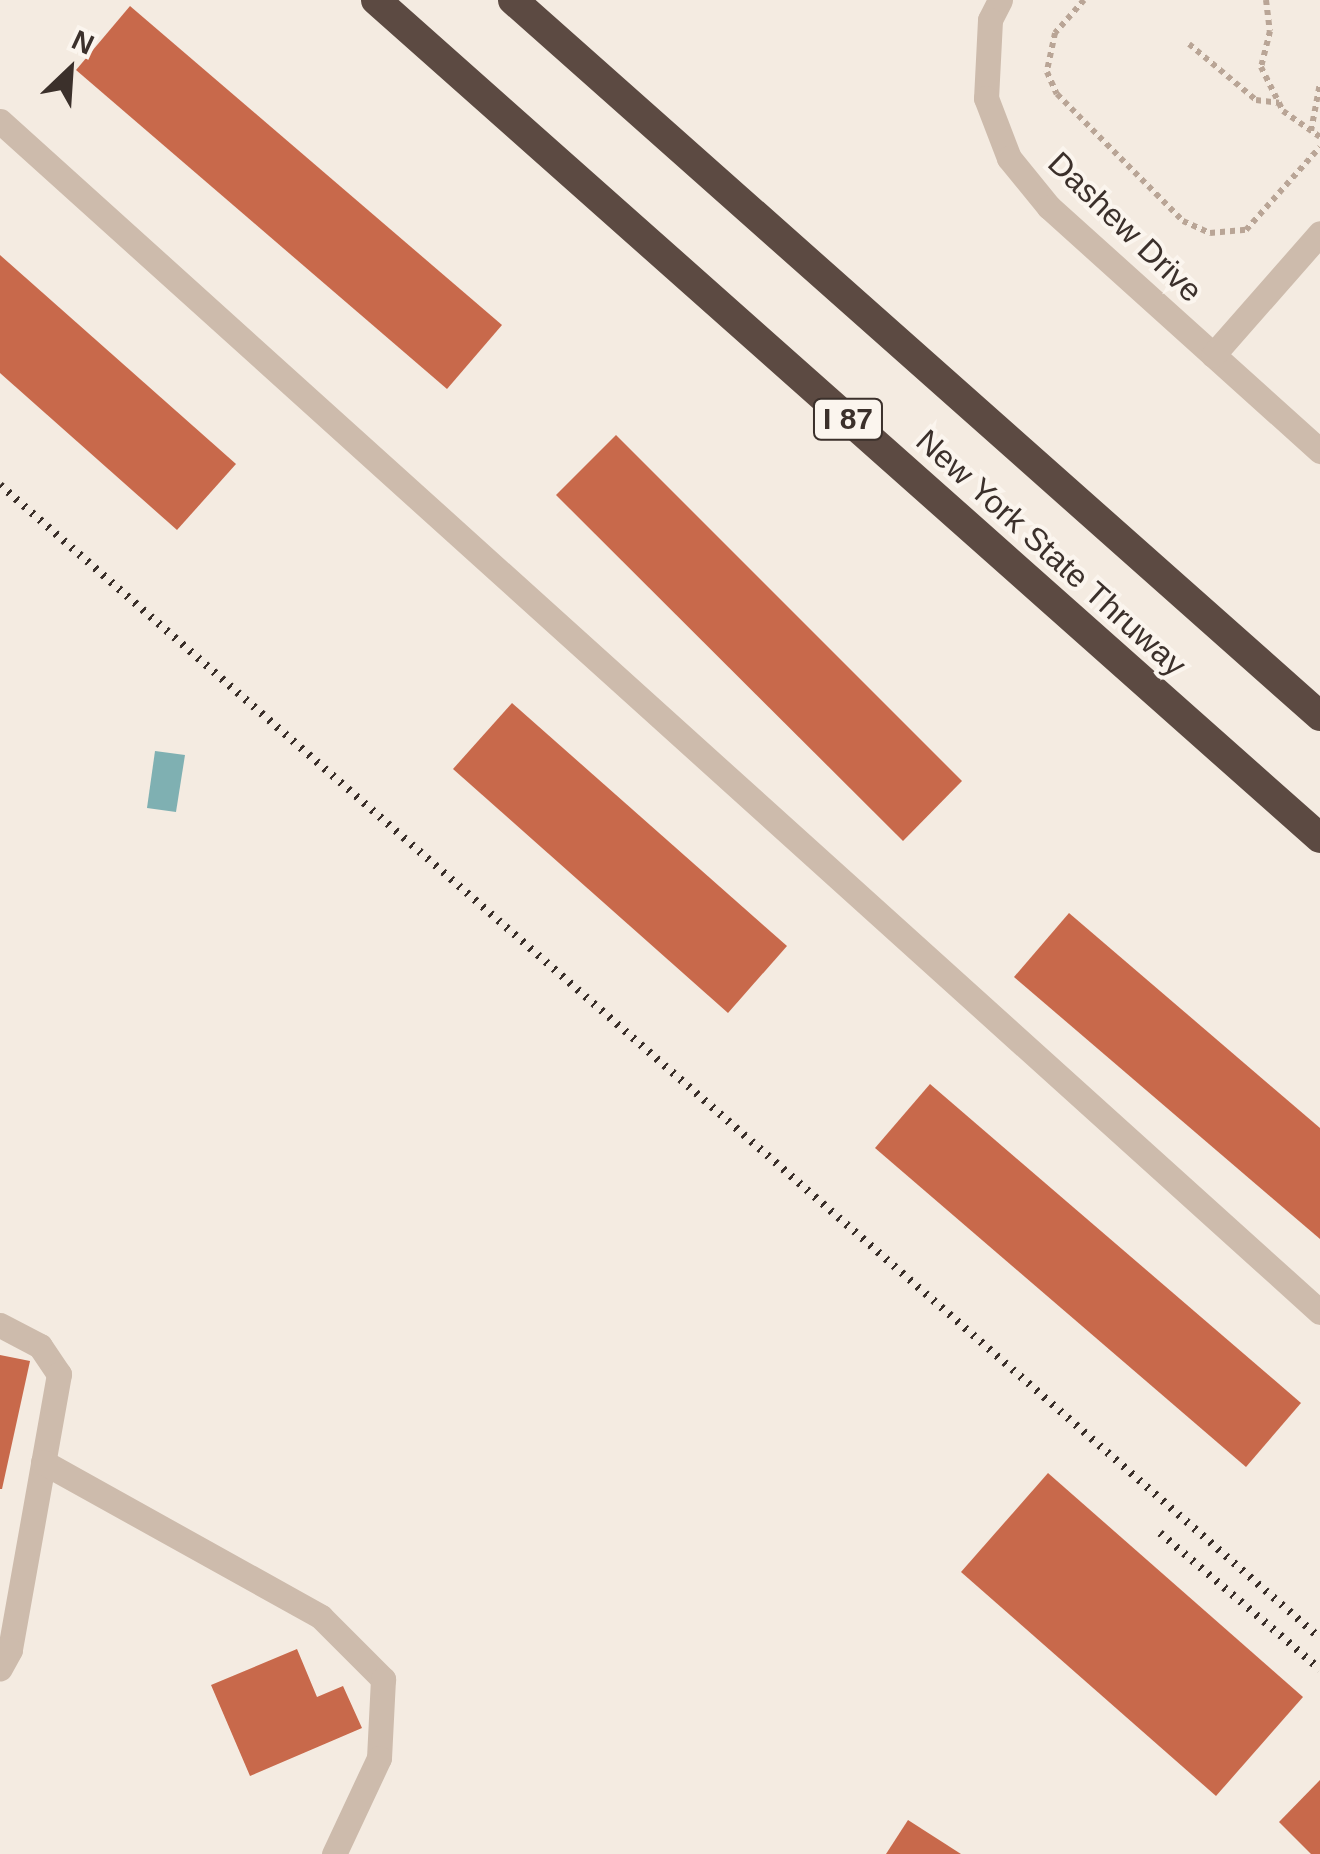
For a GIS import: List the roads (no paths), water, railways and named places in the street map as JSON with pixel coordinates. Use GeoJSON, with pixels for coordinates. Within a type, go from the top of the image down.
{"type":"FeatureCollection","features":[{"type":"Feature","properties":{"kind":"highway","name":"New York State Thruway"},"geometry":{"type":"LineString","coordinates":[[376,0],[1320,838]]}},
{"type":"Feature","properties":{"kind":"highway","name":"New York State Thruway"},"geometry":{"type":"LineString","coordinates":[[512,0],[1320,716]]}},
{"type":"Feature","properties":{"kind":"street","name":"Dashew Drive"},"geometry":{"type":"LineString","coordinates":[[1000,0],[990,20],[986,98],[1009,158],[1049,207],[1320,451]]}},
{"type":"Feature","properties":{"kind":"street"},"geometry":{"type":"LineString","coordinates":[[0,122],[1320,1312]]}},
{"type":"Feature","properties":{"kind":"street"},"geometry":{"type":"LineString","coordinates":[[1213,355],[1320,234]]}},
{"type":"Feature","properties":{"kind":"street"},"geometry":{"type":"LineString","coordinates":[[0,1325],[40,1346],[59,1374],[0,1668]]}},
{"type":"Feature","properties":{"kind":"street"},"geometry":{"type":"LineString","coordinates":[[43,1462],[321,1617],[383,1679],[378,1758],[334,1854]]}},
{"type":"Feature","properties":{"kind":"water"},"geometry":{"type":"Polygon","coordinates":[[[155,751],[185,755],[176,812],[147,808],[155,751]]]}},
{"type":"Feature","properties":{"kind":"railway"},"geometry":{"type":"LineString","coordinates":[[0,485],[1320,1638]]}},
{"type":"Feature","properties":{"kind":"railway"},"geometry":{"type":"LineString","coordinates":[[1160,1533],[1320,1669]]}}]}
